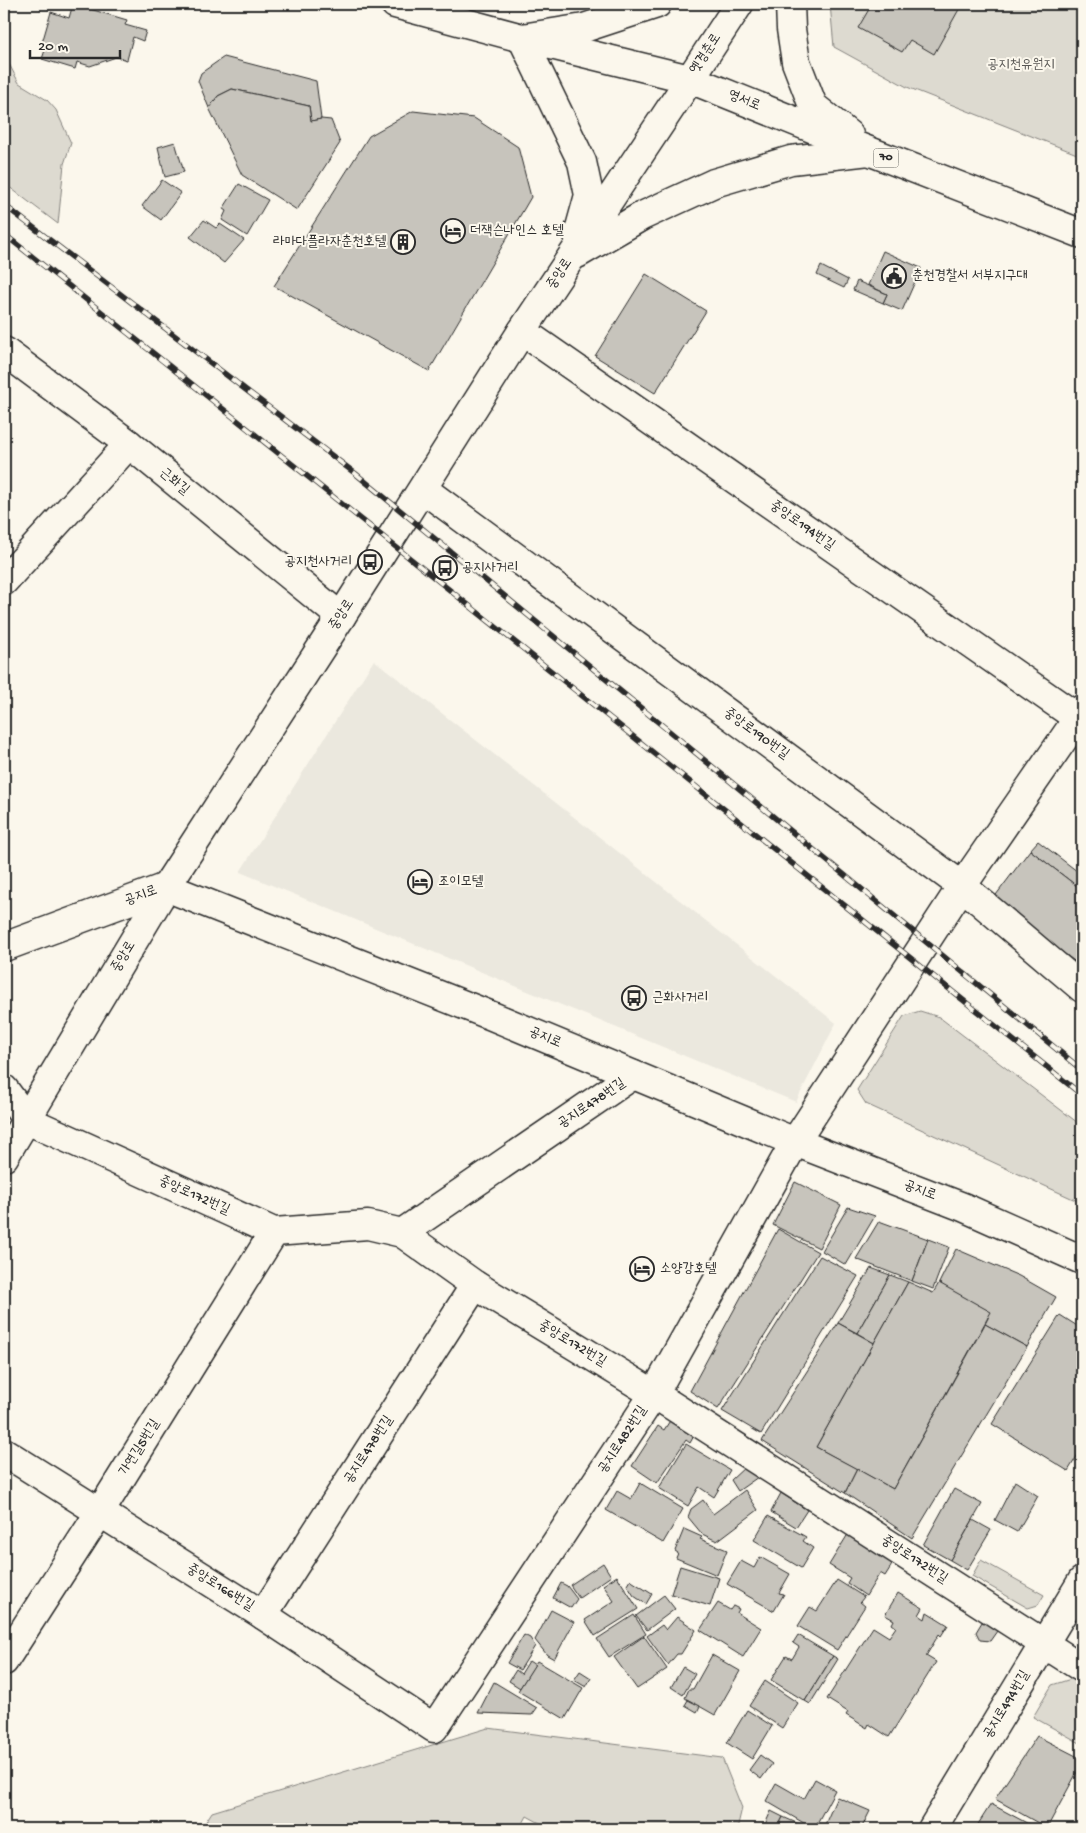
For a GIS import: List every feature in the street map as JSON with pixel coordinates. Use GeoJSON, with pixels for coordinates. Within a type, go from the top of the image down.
{"type":"FeatureCollection","features":[{"type":"Feature","properties":{"kind":"street","name":"영서로"},"geometry":{"type":"LineString","coordinates":[[395,4],[522,38],[690,79],[1082,234]]}},
{"type":"Feature","properties":{"kind":"street"},"geometry":{"type":"LineString","coordinates":[[572,258],[589,195],[582,162],[522,38],[584,28],[657,4]]}},
{"type":"Feature","properties":{"kind":"street","name":"옛경춘로"},"geometry":{"type":"LineString","coordinates":[[690,79],[739,4]]}},
{"type":"Feature","properties":{"kind":"street"},"geometry":{"type":"LineString","coordinates":[[790,4],[791,29],[796,62],[813,106],[869,151]]}},
{"type":"Feature","properties":{"kind":"street","name":"중앙로"},"geometry":{"type":"LineString","coordinates":[[4,1157],[166,887],[423,489],[522,331],[690,79]]}},
{"type":"Feature","properties":{"kind":"street"},"geometry":{"type":"LineString","coordinates":[[572,258],[642,216],[714,183],[791,160],[869,151]]}},
{"type":"Feature","properties":{"kind":"street","name":"중앙로194번길"},"geometry":{"type":"LineString","coordinates":[[522,331],[1081,716]]}},
{"type":"Feature","properties":{"kind":"street","name":"근화길"},"geometry":{"type":"LineString","coordinates":[[4,351],[128,444],[341,617]]}},
{"type":"Feature","properties":{"kind":"street"},"geometry":{"type":"LineString","coordinates":[[4,581],[128,444]]}},
{"type":"Feature","properties":{"kind":"street","name":"중앙로190번길"},"geometry":{"type":"LineString","coordinates":[[423,489],[962,886],[1082,988]]}},
{"type":"Feature","properties":{"kind":"street","name":"공지로482번길"},"geometry":{"type":"LineString","coordinates":[[434,1728],[654,1394],[795,1142],[962,886],[1081,716]]}},
{"type":"Feature","properties":{"kind":"street","name":"공지로"},"geometry":{"type":"LineString","coordinates":[[4,947],[166,887],[482,1012],[795,1142],[963,1207],[1082,1260]]}},
{"type":"Feature","properties":{"kind":"street","name":"공지로478번길"},"geometry":{"type":"LineString","coordinates":[[402,1233],[633,1075]]}},
{"type":"Feature","properties":{"kind":"street"},"geometry":{"type":"LineString","coordinates":[[4,1089],[26,1120]]}},
{"type":"Feature","properties":{"kind":"street","name":"중앙로172번길"},"geometry":{"type":"LineString","coordinates":[[26,1120],[274,1232],[368,1225],[402,1233],[475,1284],[654,1394],[1082,1668]]}},
{"type":"Feature","properties":{"kind":"street","name":"가연길5번길"},"geometry":{"type":"LineString","coordinates":[[4,1661],[100,1512],[274,1232]]}},
{"type":"Feature","properties":{"kind":"street","name":"공지로478번길"},"geometry":{"type":"LineString","coordinates":[[263,1615],[475,1284]]}},
{"type":"Feature","properties":{"kind":"street","name":"중앙로166번길"},"geometry":{"type":"LineString","coordinates":[[4,1452],[263,1615],[434,1728]]}},
{"type":"Feature","properties":{"kind":"street","name":"공지로494번길"},"geometry":{"type":"LineString","coordinates":[[932,1829],[1082,1581]]}},
{"type":"Feature","properties":{"kind":"shaded area"},"geometry":{"type":"Polygon","coordinates":[[[374,660],[836,1023],[796,1102],[240,872],[374,660]]]}},
{"type":"Feature","properties":{"kind":"green space","name":"공지천유원지"},"geometry":{"type":"Polygon","coordinates":[[[830,4],[1082,4],[1082,156],[907,87],[834,47],[830,4]]]}},
{"type":"Feature","properties":{"kind":"green space"},"geometry":{"type":"Polygon","coordinates":[[[8,46],[8,62],[19,83],[47,100],[56,110],[71,143],[64,164],[58,224],[4,183],[4,47],[8,46]]]}},
{"type":"Feature","properties":{"kind":"green space"},"geometry":{"type":"Polygon","coordinates":[[[920,1011],[939,1017],[1082,1126],[1082,1203],[866,1104],[857,1090],[904,1016],[920,1011]]]}},
{"type":"Feature","properties":{"kind":"green space"},"geometry":{"type":"Polygon","coordinates":[[[981,1560],[1044,1595],[1038,1605],[1028,1608],[972,1576],[981,1560]]]}},
{"type":"Feature","properties":{"kind":"green space"},"geometry":{"type":"Polygon","coordinates":[[[1074,1678],[1082,1683],[1082,1744],[1033,1717],[1052,1685],[1074,1678]]]}},
{"type":"Feature","properties":{"kind":"green space"},"geometry":{"type":"Polygon","coordinates":[[[488,1728],[722,1758],[742,1808],[737,1829],[551,1829],[527,1816],[520,1829],[201,1829],[212,1812],[488,1728]]]}},
{"type":"Feature","properties":{"kind":"building"},"geometry":{"type":"Polygon","coordinates":[[[73,4],[127,20],[125,25],[146,31],[143,41],[133,37],[127,60],[116,57],[90,66],[77,62],[75,69],[42,59],[47,44],[42,43],[51,12],[69,18],[73,4]]]}},
{"type":"Feature","properties":{"kind":"building"},"geometry":{"type":"Polygon","coordinates":[[[872,4],[962,4],[934,54],[910,40],[902,52],[858,28],[872,4]]]}},
{"type":"Feature","properties":{"kind":"building"},"geometry":{"type":"Polygon","coordinates":[[[224,57],[316,81],[321,119],[311,121],[309,106],[232,89],[218,96],[209,108],[198,81],[201,73],[224,57]]]}},
{"type":"Feature","properties":{"kind":"building"},"geometry":{"type":"Polygon","coordinates":[[[232,89],[309,106],[311,121],[331,120],[340,143],[297,210],[242,175],[209,108],[218,96],[232,89]]]}},
{"type":"Feature","properties":{"kind":"building","name":"라마다플라자춘천호텔"},"geometry":{"type":"Polygon","coordinates":[[[413,111],[474,118],[518,147],[531,197],[429,371],[274,286],[369,136],[413,111]]]}},
{"type":"Feature","properties":{"kind":"building"},"geometry":{"type":"Polygon","coordinates":[[[175,142],[184,172],[165,177],[158,147],[175,142]]]}},
{"type":"Feature","properties":{"kind":"building"},"geometry":{"type":"Polygon","coordinates":[[[162,180],[181,193],[161,220],[142,206],[162,180]]]}},
{"type":"Feature","properties":{"kind":"building"},"geometry":{"type":"Polygon","coordinates":[[[239,184],[268,200],[247,236],[222,220],[226,211],[223,209],[239,184]]]}},
{"type":"Feature","properties":{"kind":"building"},"geometry":{"type":"Polygon","coordinates":[[[204,220],[216,228],[220,224],[244,240],[224,263],[190,237],[204,220]]]}},
{"type":"Feature","properties":{"kind":"building"},"geometry":{"type":"Polygon","coordinates":[[[883,251],[921,268],[902,311],[883,303],[887,294],[868,285],[883,251]]]}},
{"type":"Feature","properties":{"kind":"building"},"geometry":{"type":"Polygon","coordinates":[[[821,266],[848,280],[844,288],[817,275],[821,266]]]}},
{"type":"Feature","properties":{"kind":"building"},"geometry":{"type":"Polygon","coordinates":[[[646,274],[706,311],[655,393],[595,356],[646,274]]]}},
{"type":"Feature","properties":{"kind":"building"},"geometry":{"type":"Polygon","coordinates":[[[857,281],[887,294],[883,303],[853,290],[857,281]]]}},
{"type":"Feature","properties":{"kind":"building"},"geometry":{"type":"Polygon","coordinates":[[[1038,841],[1082,875],[1082,890],[1030,850],[1038,841]]]}},
{"type":"Feature","properties":{"kind":"building"},"geometry":{"type":"Polygon","coordinates":[[[1030,850],[1082,890],[1082,967],[993,899],[1030,850]]]}},
{"type":"Feature","properties":{"kind":"building"},"geometry":{"type":"Polygon","coordinates":[[[795,1182],[841,1205],[819,1248],[773,1225],[795,1182]]]}},
{"type":"Feature","properties":{"kind":"building"},"geometry":{"type":"Polygon","coordinates":[[[848,1207],[875,1216],[846,1265],[822,1251],[848,1207]]]}},
{"type":"Feature","properties":{"kind":"building"},"geometry":{"type":"Polygon","coordinates":[[[879,1221],[928,1239],[912,1281],[856,1259],[879,1221]]]}},
{"type":"Feature","properties":{"kind":"building"},"geometry":{"type":"Polygon","coordinates":[[[778,1229],[818,1252],[718,1409],[690,1391],[778,1229]]]}},
{"type":"Feature","properties":{"kind":"building"},"geometry":{"type":"Polygon","coordinates":[[[928,1239],[949,1247],[933,1289],[912,1281],[928,1239]]]}},
{"type":"Feature","properties":{"kind":"building"},"geometry":{"type":"Polygon","coordinates":[[[956,1249],[1019,1276],[1056,1297],[1027,1347],[985,1324],[989,1316],[939,1283],[956,1249]]]}},
{"type":"Feature","properties":{"kind":"building"},"geometry":{"type":"Polygon","coordinates":[[[820,1256],[858,1276],[761,1434],[722,1411],[820,1256]]]}},
{"type":"Feature","properties":{"kind":"building"},"geometry":{"type":"Polygon","coordinates":[[[871,1268],[890,1275],[857,1333],[838,1323],[871,1268]]]}},
{"type":"Feature","properties":{"kind":"building"},"geometry":{"type":"Polygon","coordinates":[[[890,1275],[908,1282],[874,1343],[857,1333],[890,1275]]]}},
{"type":"Feature","properties":{"kind":"building"},"geometry":{"type":"Polygon","coordinates":[[[908,1282],[933,1293],[939,1283],[991,1312],[893,1489],[816,1447],[908,1282]]]}},
{"type":"Feature","properties":{"kind":"building"},"geometry":{"type":"Polygon","coordinates":[[[1060,1315],[1082,1329],[1082,1448],[1068,1471],[992,1424],[1060,1315]]]}},
{"type":"Feature","properties":{"kind":"building"},"geometry":{"type":"Polygon","coordinates":[[[838,1323],[874,1343],[816,1447],[857,1469],[845,1493],[762,1441],[838,1323]]]}},
{"type":"Feature","properties":{"kind":"building"},"geometry":{"type":"Polygon","coordinates":[[[985,1324],[1027,1347],[912,1538],[845,1493],[857,1469],[893,1489],[985,1324]]]}},
{"type":"Feature","properties":{"kind":"building"},"geometry":{"type":"Polygon","coordinates":[[[671,1419],[695,1434],[690,1443],[686,1440],[657,1483],[632,1466],[658,1426],[664,1430],[671,1419]]]}},
{"type":"Feature","properties":{"kind":"building"},"geometry":{"type":"Polygon","coordinates":[[[686,1444],[730,1470],[714,1497],[699,1487],[688,1506],[659,1488],[686,1444]]]}},
{"type":"Feature","properties":{"kind":"building"},"geometry":{"type":"Polygon","coordinates":[[[746,1466],[758,1477],[738,1491],[731,1480],[746,1466]]]}},
{"type":"Feature","properties":{"kind":"building"},"geometry":{"type":"Polygon","coordinates":[[[1015,1481],[1038,1496],[1017,1532],[995,1520],[1015,1481]]]}},
{"type":"Feature","properties":{"kind":"building"},"geometry":{"type":"Polygon","coordinates":[[[640,1483],[683,1509],[663,1543],[606,1510],[617,1491],[631,1499],[640,1483]]]}},
{"type":"Feature","properties":{"kind":"building"},"geometry":{"type":"Polygon","coordinates":[[[954,1489],[982,1504],[950,1560],[923,1545],[954,1489]]]}},
{"type":"Feature","properties":{"kind":"building"},"geometry":{"type":"Polygon","coordinates":[[[745,1490],[758,1510],[717,1541],[702,1534],[688,1517],[691,1509],[703,1500],[713,1514],[745,1490]]]}},
{"type":"Feature","properties":{"kind":"building"},"geometry":{"type":"Polygon","coordinates":[[[781,1493],[807,1510],[796,1527],[771,1512],[781,1493]]]}},
{"type":"Feature","properties":{"kind":"building"},"geometry":{"type":"Polygon","coordinates":[[[768,1516],[806,1537],[803,1541],[813,1548],[801,1568],[754,1540],[768,1516]]]}},
{"type":"Feature","properties":{"kind":"building"},"geometry":{"type":"Polygon","coordinates":[[[973,1520],[991,1530],[967,1570],[950,1560],[973,1520]]]}},
{"type":"Feature","properties":{"kind":"building"},"geometry":{"type":"Polygon","coordinates":[[[684,1529],[702,1537],[700,1539],[727,1550],[717,1575],[676,1558],[678,1553],[675,1551],[684,1529]]]}},
{"type":"Feature","properties":{"kind":"building"},"geometry":{"type":"Polygon","coordinates":[[[850,1531],[895,1560],[885,1576],[880,1573],[866,1596],[847,1583],[850,1578],[829,1565],[850,1531]]]}},
{"type":"Feature","properties":{"kind":"building"},"geometry":{"type":"Polygon","coordinates":[[[760,1557],[790,1574],[779,1593],[784,1594],[774,1611],[727,1584],[741,1561],[754,1568],[760,1557]]]}},
{"type":"Feature","properties":{"kind":"building"},"geometry":{"type":"Polygon","coordinates":[[[603,1563],[611,1576],[579,1598],[570,1585],[603,1563]]]}},
{"type":"Feature","properties":{"kind":"building"},"geometry":{"type":"Polygon","coordinates":[[[680,1566],[719,1578],[710,1606],[671,1594],[680,1566]]]}},
{"type":"Feature","properties":{"kind":"building"},"geometry":{"type":"Polygon","coordinates":[[[617,1576],[638,1609],[595,1636],[585,1620],[614,1601],[603,1585],[617,1576]]]}},
{"type":"Feature","properties":{"kind":"building"},"geometry":{"type":"Polygon","coordinates":[[[630,1580],[652,1594],[646,1604],[634,1596],[627,1585],[630,1580]]]}},
{"type":"Feature","properties":{"kind":"building"},"geometry":{"type":"Polygon","coordinates":[[[837,1580],[864,1597],[860,1602],[865,1606],[837,1650],[798,1626],[810,1607],[817,1611],[837,1580]]]}},
{"type":"Feature","properties":{"kind":"building"},"geometry":{"type":"Polygon","coordinates":[[[561,1583],[567,1586],[577,1599],[571,1608],[553,1598],[561,1583]]]}},
{"type":"Feature","properties":{"kind":"building"},"geometry":{"type":"Polygon","coordinates":[[[898,1593],[923,1608],[919,1615],[925,1619],[927,1612],[948,1625],[941,1636],[939,1634],[926,1656],[936,1662],[889,1737],[869,1724],[867,1728],[846,1715],[848,1712],[827,1699],[873,1627],[889,1637],[896,1627],[892,1624],[894,1620],[885,1615],[898,1593]]]}},
{"type":"Feature","properties":{"kind":"building"},"geometry":{"type":"Polygon","coordinates":[[[664,1595],[675,1609],[647,1630],[636,1616],[664,1595]]]}},
{"type":"Feature","properties":{"kind":"building"},"geometry":{"type":"Polygon","coordinates":[[[718,1603],[730,1610],[733,1606],[739,1609],[737,1613],[761,1628],[743,1657],[700,1630],[718,1603]]]}},
{"type":"Feature","properties":{"kind":"building"},"geometry":{"type":"Polygon","coordinates":[[[551,1610],[574,1622],[554,1659],[547,1655],[535,1640],[551,1610]]]}},
{"type":"Feature","properties":{"kind":"building"},"geometry":{"type":"Polygon","coordinates":[[[634,1615],[646,1634],[609,1657],[597,1639],[634,1615]]]}},
{"type":"Feature","properties":{"kind":"building"},"geometry":{"type":"Polygon","coordinates":[[[677,1617],[696,1630],[681,1654],[677,1654],[668,1665],[647,1636],[662,1625],[666,1630],[677,1617]]]}},
{"type":"Feature","properties":{"kind":"building"},"geometry":{"type":"Polygon","coordinates":[[[982,1622],[992,1622],[997,1631],[990,1641],[980,1640],[976,1632],[982,1622]]]}},
{"type":"Feature","properties":{"kind":"building"},"geometry":{"type":"Polygon","coordinates":[[[524,1635],[530,1638],[535,1646],[520,1670],[507,1663],[524,1635]]]}},
{"type":"Feature","properties":{"kind":"building"},"geometry":{"type":"Polygon","coordinates":[[[798,1635],[833,1656],[805,1701],[771,1680],[786,1656],[792,1659],[799,1647],[793,1643],[798,1635]]]}},
{"type":"Feature","properties":{"kind":"building"},"geometry":{"type":"Polygon","coordinates":[[[644,1636],[667,1669],[637,1689],[614,1657],[644,1636]]]}},
{"type":"Feature","properties":{"kind":"building"},"geometry":{"type":"Polygon","coordinates":[[[712,1655],[740,1671],[715,1715],[685,1698],[689,1689],[693,1689],[712,1655]]]}},
{"type":"Feature","properties":{"kind":"building"},"geometry":{"type":"Polygon","coordinates":[[[833,1656],[838,1659],[810,1704],[805,1701],[833,1656]]]}},
{"type":"Feature","properties":{"kind":"building"},"geometry":{"type":"Polygon","coordinates":[[[529,1661],[535,1665],[520,1688],[509,1681],[516,1670],[521,1674],[529,1661]]]}},
{"type":"Feature","properties":{"kind":"building"},"geometry":{"type":"Polygon","coordinates":[[[537,1661],[583,1688],[565,1719],[518,1691],[537,1661]]]}},
{"type":"Feature","properties":{"kind":"building"},"geometry":{"type":"Polygon","coordinates":[[[683,1667],[695,1674],[683,1695],[671,1687],[683,1667]]]}},
{"type":"Feature","properties":{"kind":"building"},"geometry":{"type":"Polygon","coordinates":[[[580,1671],[591,1678],[586,1687],[574,1680],[580,1671]]]}},
{"type":"Feature","properties":{"kind":"building"},"geometry":{"type":"Polygon","coordinates":[[[765,1681],[798,1703],[782,1728],[749,1706],[765,1681]]]}},
{"type":"Feature","properties":{"kind":"building"},"geometry":{"type":"Polygon","coordinates":[[[494,1682],[537,1708],[532,1715],[478,1713],[494,1682]]]}},
{"type":"Feature","properties":{"kind":"building"},"geometry":{"type":"Polygon","coordinates":[[[688,1700],[700,1706],[697,1712],[685,1705],[688,1700]]]}},
{"type":"Feature","properties":{"kind":"building"},"geometry":{"type":"Polygon","coordinates":[[[747,1710],[772,1726],[752,1759],[727,1743],[747,1710]]]}},
{"type":"Feature","properties":{"kind":"building"},"geometry":{"type":"Polygon","coordinates":[[[1037,1736],[1082,1759],[1082,1763],[1047,1828],[995,1799],[1037,1736]]]}},
{"type":"Feature","properties":{"kind":"building"},"geometry":{"type":"Polygon","coordinates":[[[760,1755],[772,1764],[761,1779],[749,1770],[760,1755]]]}},
{"type":"Feature","properties":{"kind":"building"},"geometry":{"type":"Polygon","coordinates":[[[815,1779],[835,1790],[814,1829],[766,1801],[776,1783],[804,1799],[815,1779]]]}},
{"type":"Feature","properties":{"kind":"building"},"geometry":{"type":"Polygon","coordinates":[[[837,1797],[870,1811],[861,1829],[823,1829],[837,1797]]]}},
{"type":"Feature","properties":{"kind":"building"},"geometry":{"type":"Polygon","coordinates":[[[991,1804],[1038,1829],[975,1829],[991,1804]]]}},
{"type":"Feature","properties":{"kind":"building"},"geometry":{"type":"Polygon","coordinates":[[[771,1811],[783,1817],[777,1829],[763,1829],[771,1811]]]}},
{"type":"Feature","properties":{"kind":"building"},"geometry":{"type":"Polygon","coordinates":[[[783,1817],[810,1829],[777,1829],[783,1817]]]}},
{"type":"Feature","properties":{"kind":"railway"},"geometry":{"type":"LineString","coordinates":[[4,205],[356,474],[1082,1070]]}},
{"type":"Feature","properties":{"kind":"railway"},"geometry":{"type":"LineString","coordinates":[[4,234],[1082,1095]]}},
{"type":"Feature","properties":{"kind":"place","name":"더잭슨나인스 호텔"},"geometry":{"type":"Point","coordinates":[453,231]}},
{"type":"Feature","properties":{"kind":"place","name":"라마다플라자춘천호텔"},"geometry":{"type":"Point","coordinates":[403,242]}},
{"type":"Feature","properties":{"kind":"place","name":"춘천경찰서 서부지구대"},"geometry":{"type":"Point","coordinates":[894,276]}},
{"type":"Feature","properties":{"kind":"place","name":"공지천사거리"},"geometry":{"type":"Point","coordinates":[370,562]}},
{"type":"Feature","properties":{"kind":"place","name":"공지사거리"},"geometry":{"type":"Point","coordinates":[445,568]}},
{"type":"Feature","properties":{"kind":"place","name":"조이모텔"},"geometry":{"type":"Point","coordinates":[420,882]}},
{"type":"Feature","properties":{"kind":"place","name":"근화사거리"},"geometry":{"type":"Point","coordinates":[634,998]}},
{"type":"Feature","properties":{"kind":"place","name":"소양강호텔"},"geometry":{"type":"Point","coordinates":[642,1269]}}]}
